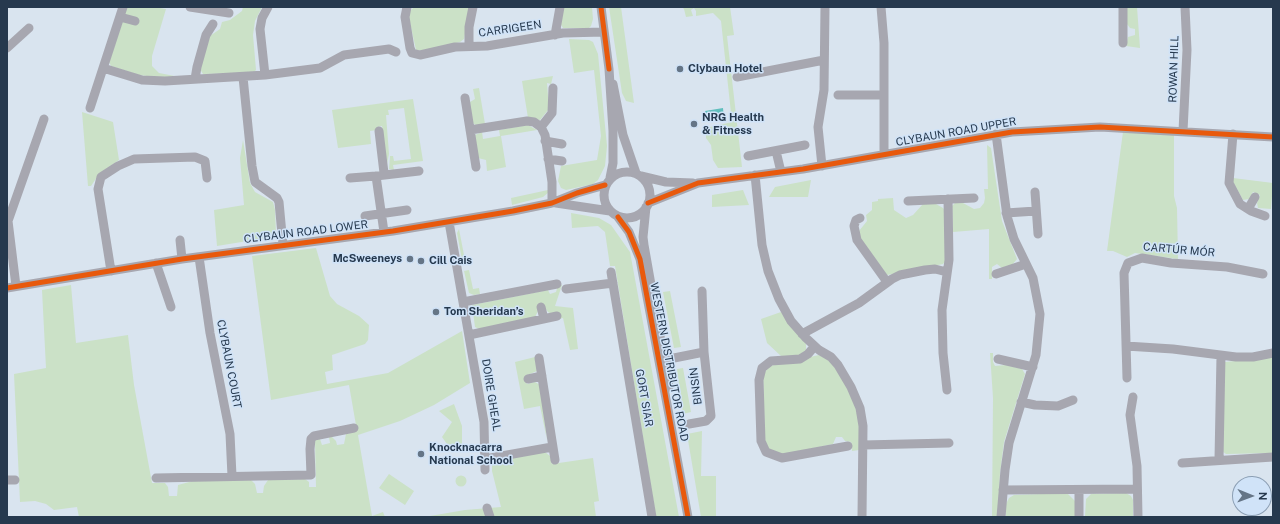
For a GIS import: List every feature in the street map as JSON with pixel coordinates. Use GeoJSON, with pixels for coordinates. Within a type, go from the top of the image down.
{"type":"FeatureCollection","features":[{"type":"Feature","properties":{"kind":"street"},"geometry":{"type":"LineString","coordinates":[[90,108],[123,7]]}},
{"type":"Feature","properties":{"kind":"street"},"geometry":{"type":"LineString","coordinates":[[190,7],[229,13]]}},
{"type":"Feature","properties":{"kind":"street"},"geometry":{"type":"LineString","coordinates":[[265,75],[260,29],[262,18],[268,7]]}},
{"type":"Feature","properties":{"kind":"street","name":"CARRIGEEN"},"geometry":{"type":"LineString","coordinates":[[408,7],[405,17],[412,53],[420,55],[455,47],[487,46],[555,35],[604,32]]}},
{"type":"Feature","properties":{"kind":"street","name":"CARRIGEEN"},"geometry":{"type":"LineString","coordinates":[[469,46],[469,27],[474,7]]}},
{"type":"Feature","properties":{"kind":"street","name":"CARRIGEEN"},"geometry":{"type":"LineString","coordinates":[[555,35],[560,7]]}},
{"type":"Feature","properties":{"kind":"street"},"geometry":{"type":"LineString","coordinates":[[601,7],[609,69],[623,135],[639,175],[649,189],[647,205],[640,214],[633,217],[618,217],[610,211],[603,199],[614,154],[609,69]]}},
{"type":"Feature","properties":{"kind":"street"},"geometry":{"type":"LineString","coordinates":[[822,166],[818,127],[824,90],[825,7]]}},
{"type":"Feature","properties":{"kind":"street"},"geometry":{"type":"LineString","coordinates":[[881,7],[884,95],[884,154]]}},
{"type":"Feature","properties":{"kind":"street"},"geometry":{"type":"LineString","coordinates":[[1123,43],[1124,7]]}},
{"type":"Feature","properties":{"kind":"street","name":"ROWAN HILL"},"geometry":{"type":"LineString","coordinates":[[1183,131],[1187,50],[1184,7]]}},
{"type":"Feature","properties":{"kind":"street"},"geometry":{"type":"LineString","coordinates":[[120,17],[135,22]]}},
{"type":"Feature","properties":{"kind":"street"},"geometry":{"type":"LineString","coordinates":[[195,79],[206,35],[213,24]]}},
{"type":"Feature","properties":{"kind":"street"},"geometry":{"type":"LineString","coordinates":[[7,48],[29,28]]}},
{"type":"Feature","properties":{"kind":"street"},"geometry":{"type":"LineString","coordinates":[[103,68],[142,80],[165,81],[243,77],[320,68],[344,55],[389,49],[396,52]]}},
{"type":"Feature","properties":{"kind":"street"},"geometry":{"type":"LineString","coordinates":[[737,77],[824,60]]}},
{"type":"Feature","properties":{"kind":"street"},"geometry":{"type":"LineString","coordinates":[[243,77],[253,174],[255,182],[273,194],[279,202],[284,245]]}},
{"type":"Feature","properties":{"kind":"street"},"geometry":{"type":"LineString","coordinates":[[541,127],[552,113],[554,88]]}},
{"type":"Feature","properties":{"kind":"street"},"geometry":{"type":"LineString","coordinates":[[838,95],[884,95]]}},
{"type":"Feature","properties":{"kind":"street"},"geometry":{"type":"LineString","coordinates":[[465,98],[476,167]]}},
{"type":"Feature","properties":{"kind":"street"},"geometry":{"type":"LineString","coordinates":[[12,287],[8,221],[44,119]]}},
{"type":"Feature","properties":{"kind":"street"},"geometry":{"type":"LineString","coordinates":[[470,130],[527,121],[534,122],[541,127],[552,182],[552,203]]}},
{"type":"Feature","properties":{"kind":"street","name":"CLYBAUN ROAD UPPER"},"geometry":{"type":"LineString","coordinates":[[639,175],[666,182],[698,183],[822,166],[996,134],[1093,127],[1233,134],[1273,138]]}},
{"type":"Feature","properties":{"kind":"street"},"geometry":{"type":"LineString","coordinates":[[379,131],[384,232]]}},
{"type":"Feature","properties":{"kind":"street"},"geometry":{"type":"LineString","coordinates":[[996,134],[1006,212],[1014,239],[1034,282],[1040,314],[1037,349],[1033,367],[1012,430],[1003,490],[1001,517]]}},
{"type":"Feature","properties":{"kind":"street"},"geometry":{"type":"LineString","coordinates":[[1233,134],[1228,178],[1240,204],[1265,216]]}},
{"type":"Feature","properties":{"kind":"street"},"geometry":{"type":"LineString","coordinates":[[545,141],[562,144]]}},
{"type":"Feature","properties":{"kind":"street"},"geometry":{"type":"LineString","coordinates":[[748,156],[805,145]]}},
{"type":"Feature","properties":{"kind":"street"},"geometry":{"type":"LineString","coordinates":[[776,151],[781,172]]}},
{"type":"Feature","properties":{"kind":"street"},"geometry":{"type":"LineString","coordinates":[[111,271],[98,189],[101,177],[118,166],[134,159],[199,157],[205,161],[207,178]]}},
{"type":"Feature","properties":{"kind":"street"},"geometry":{"type":"LineString","coordinates":[[548,159],[562,161]]}},
{"type":"Feature","properties":{"kind":"street"},"geometry":{"type":"LineString","coordinates":[[350,178],[419,171]]}},
{"type":"Feature","properties":{"kind":"street"},"geometry":{"type":"LineString","coordinates":[[608,182],[621,172],[639,175]]}},
{"type":"Feature","properties":{"kind":"street"},"geometry":{"type":"LineString","coordinates":[[755,175],[762,245],[768,271],[785,311],[814,347],[834,360],[851,387],[862,417],[862,517]]}},
{"type":"Feature","properties":{"kind":"street"},"geometry":{"type":"LineString","coordinates":[[552,182],[567,197]]}},
{"type":"Feature","properties":{"kind":"street","name":"CLYBAUN ROAD LOWER"},"geometry":{"type":"LineString","coordinates":[[12,287],[200,256],[449,222],[552,203],[608,182]]}},
{"type":"Feature","properties":{"kind":"street","name":"CLYBAUN ROAD UPPER"},"geometry":{"type":"LineString","coordinates":[[647,205],[698,183]]}},
{"type":"Feature","properties":{"kind":"street"},"geometry":{"type":"LineString","coordinates":[[1035,192],[1038,234]]}},
{"type":"Feature","properties":{"kind":"street"},"geometry":{"type":"LineString","coordinates":[[1248,209],[1255,197]]}},
{"type":"Feature","properties":{"kind":"street"},"geometry":{"type":"LineString","coordinates":[[908,201],[974,198]]}},
{"type":"Feature","properties":{"kind":"street"},"geometry":{"type":"LineString","coordinates":[[947,390],[943,353],[942,310],[950,242],[948,199]]}},
{"type":"Feature","properties":{"kind":"street","name":"CLYBAUN ROAD LOWER"},"geometry":{"type":"LineString","coordinates":[[552,203],[610,211]]}},
{"type":"Feature","properties":{"kind":"street","name":"WESTERN DISTRIBUTOR ROAD"},"geometry":{"type":"LineString","coordinates":[[647,205],[643,237],[669,388],[671,418],[688,517]]}},
{"type":"Feature","properties":{"kind":"street"},"geometry":{"type":"LineString","coordinates":[[365,216],[407,210]]}},
{"type":"Feature","properties":{"kind":"street"},"geometry":{"type":"LineString","coordinates":[[1006,212],[1036,211]]}},
{"type":"Feature","properties":{"kind":"street","name":"WESTERN DISTRIBUTOR ROAD"},"geometry":{"type":"LineString","coordinates":[[618,217],[629,232],[640,259],[663,390],[671,418]]}},
{"type":"Feature","properties":{"kind":"street"},"geometry":{"type":"LineString","coordinates":[[860,218],[856,220],[854,226],[857,240],[888,282]]}},
{"type":"Feature","properties":{"kind":"street","name":"DOIRE GHEAL"},"geometry":{"type":"LineString","coordinates":[[449,222],[484,422],[484,470]]}},
{"type":"Feature","properties":{"kind":"street"},"geometry":{"type":"LineString","coordinates":[[180,240],[182,259]]}},
{"type":"Feature","properties":{"kind":"street","name":"CLYBAUN COURT"},"geometry":{"type":"LineString","coordinates":[[200,256],[210,333],[230,434],[232,476]]}},
{"type":"Feature","properties":{"kind":"street","name":"CARTÚR MÓR"},"geometry":{"type":"LineString","coordinates":[[1126,378],[1124,273],[1126,266],[1131,261],[1142,258],[1170,264],[1227,267],[1264,274]]}},
{"type":"Feature","properties":{"kind":"street"},"geometry":{"type":"LineString","coordinates":[[156,263],[172,307]]}},
{"type":"Feature","properties":{"kind":"street"},"geometry":{"type":"LineString","coordinates":[[996,274],[1026,264]]}},
{"type":"Feature","properties":{"kind":"street"},"geometry":{"type":"LineString","coordinates":[[802,334],[859,303],[888,282],[914,271],[936,269],[947,272]]}},
{"type":"Feature","properties":{"kind":"street","name":"GORT SIAR"},"geometry":{"type":"LineString","coordinates":[[611,272],[652,517]]}},
{"type":"Feature","properties":{"kind":"street"},"geometry":{"type":"LineString","coordinates":[[566,289],[613,283]]}},
{"type":"Feature","properties":{"kind":"street"},"geometry":{"type":"LineString","coordinates":[[463,302],[553,286]]}},
{"type":"Feature","properties":{"kind":"street","name":"BINSÍN"},"geometry":{"type":"LineString","coordinates":[[689,424],[706,421],[711,416],[704,352],[702,291]]}},
{"type":"Feature","properties":{"kind":"street"},"geometry":{"type":"LineString","coordinates":[[542,307],[544,319]]}},
{"type":"Feature","properties":{"kind":"street"},"geometry":{"type":"LineString","coordinates":[[469,335],[557,316]]}},
{"type":"Feature","properties":{"kind":"street"},"geometry":{"type":"LineString","coordinates":[[1126,346],[1173,349],[1221,356],[1249,358],[1273,353]]}},
{"type":"Feature","properties":{"kind":"street"},"geometry":{"type":"LineString","coordinates":[[814,347],[808,354],[800,359],[771,362],[762,368],[759,380],[760,441],[766,452],[782,458],[848,446]]}},
{"type":"Feature","properties":{"kind":"street","name":"BINSÍN"},"geometry":{"type":"LineString","coordinates":[[664,360],[704,352]]}},
{"type":"Feature","properties":{"kind":"street"},"geometry":{"type":"LineString","coordinates":[[1219,459],[1221,356]]}},
{"type":"Feature","properties":{"kind":"street"},"geometry":{"type":"LineString","coordinates":[[539,358],[555,460]]}},
{"type":"Feature","properties":{"kind":"street"},"geometry":{"type":"LineString","coordinates":[[998,359],[1033,367]]}},
{"type":"Feature","properties":{"kind":"street"},"geometry":{"type":"LineString","coordinates":[[528,379],[542,376]]}},
{"type":"Feature","properties":{"kind":"street"},"geometry":{"type":"LineString","coordinates":[[1133,396],[1130,415],[1137,466],[1138,517]]}},
{"type":"Feature","properties":{"kind":"street"},"geometry":{"type":"LineString","coordinates":[[1021,402],[1035,406],[1058,406],[1073,400]]}},
{"type":"Feature","properties":{"kind":"street"},"geometry":{"type":"LineString","coordinates":[[156,478],[311,475],[311,439],[314,436],[354,428]]}},
{"type":"Feature","properties":{"kind":"street"},"geometry":{"type":"LineString","coordinates":[[863,445],[949,443]]}},
{"type":"Feature","properties":{"kind":"street"},"geometry":{"type":"LineString","coordinates":[[485,459],[552,447]]}},
{"type":"Feature","properties":{"kind":"street"},"geometry":{"type":"LineString","coordinates":[[1182,463],[1219,459],[1273,457]]}},
{"type":"Feature","properties":{"kind":"street"},"geometry":{"type":"LineString","coordinates":[[1003,490],[1138,489]]}},
{"type":"Feature","properties":{"kind":"street"},"geometry":{"type":"LineString","coordinates":[[1079,490],[1079,517]]}},
{"type":"Feature","properties":{"kind":"street"},"geometry":{"type":"LineString","coordinates":[[487,508],[490,517]]}},
{"type":"Feature","properties":{"kind":"shaded area"},"geometry":{"type":"Polygon","coordinates":[[[125,7],[154,7],[166,9],[152,56],[152,66],[159,73],[180,77],[154,77],[139,75],[111,66],[109,62],[125,14],[125,7]]]}},
{"type":"Feature","properties":{"kind":"shaded area"},"geometry":{"type":"Polygon","coordinates":[[[243,7],[262,7],[255,21],[253,35],[256,70],[253,73],[203,74],[200,69],[210,36],[220,29],[222,22],[230,20],[242,11],[243,7]]]}},
{"type":"Feature","properties":{"kind":"shaded area"},"geometry":{"type":"Polygon","coordinates":[[[414,7],[470,7],[464,39],[460,42],[425,51],[416,50],[409,18],[410,11],[414,7]]]}},
{"type":"Feature","properties":{"kind":"shaded area"},"geometry":{"type":"Polygon","coordinates":[[[563,7],[592,7],[593,19],[591,26],[589,28],[563,28],[560,23],[563,7]]]}},
{"type":"Feature","properties":{"kind":"shaded area"},"geometry":{"type":"Polygon","coordinates":[[[609,7],[621,7],[634,103],[626,101],[622,93],[609,7]]]}},
{"type":"Feature","properties":{"kind":"shaded area"},"geometry":{"type":"Polygon","coordinates":[[[682,7],[730,7],[734,35],[727,36],[742,167],[718,168],[713,160],[711,145],[706,138],[706,128],[732,122],[721,21],[713,13],[696,16],[696,11],[694,8],[691,10],[693,16],[686,17],[682,7]]]}},
{"type":"Feature","properties":{"kind":"shaded area"},"geometry":{"type":"Polygon","coordinates":[[[1127,7],[1137,7],[1140,48],[1126,46],[1128,37],[1135,35],[1135,29],[1130,28],[1127,24],[1127,7]]]}},
{"type":"Feature","properties":{"kind":"shaded area"},"geometry":{"type":"Polygon","coordinates":[[[569,39],[589,40],[593,42],[598,54],[607,146],[605,166],[598,180],[593,184],[566,190],[561,188],[558,181],[561,166],[597,160],[601,136],[594,70],[574,73],[569,39]]]}},
{"type":"Feature","properties":{"kind":"shaded area"},"geometry":{"type":"Polygon","coordinates":[[[553,76],[551,84],[547,83],[549,109],[540,120],[528,118],[522,81],[553,76]]]}},
{"type":"Feature","properties":{"kind":"shaded area"},"geometry":{"type":"Polygon","coordinates":[[[479,88],[485,124],[476,125],[472,123],[470,102],[475,99],[473,89],[479,88]]]}},
{"type":"Feature","properties":{"kind":"shaded area"},"geometry":{"type":"Polygon","coordinates":[[[413,99],[423,161],[393,165],[394,170],[389,169],[390,156],[393,156],[394,161],[411,159],[404,108],[388,110],[389,115],[386,115],[389,154],[387,164],[382,126],[377,127],[377,130],[370,131],[371,144],[338,148],[332,110],[413,99]]]}},
{"type":"Feature","properties":{"kind":"shaded area"},"geometry":{"type":"Polygon","coordinates":[[[723,108],[724,119],[707,122],[705,111],[723,108]]]}},
{"type":"Feature","properties":{"kind":"shaded area"},"geometry":{"type":"Polygon","coordinates":[[[82,112],[113,122],[119,160],[99,174],[91,186],[88,186],[82,112]]]}},
{"type":"Feature","properties":{"kind":"shaded area"},"geometry":{"type":"Polygon","coordinates":[[[528,125],[537,130],[501,136],[506,167],[487,171],[486,160],[478,158],[475,135],[482,132],[483,139],[500,136],[499,130],[528,125]]]}},
{"type":"Feature","properties":{"kind":"shaded area"},"geometry":{"type":"Polygon","coordinates":[[[1123,132],[1174,134],[1174,196],[1177,208],[1178,259],[1135,253],[1127,257],[1113,251],[1107,251],[1123,132]]]}},
{"type":"Feature","properties":{"kind":"shaded area"},"geometry":{"type":"Polygon","coordinates":[[[243,140],[250,183],[255,192],[273,202],[275,210],[276,233],[272,237],[217,246],[214,210],[244,205],[240,158],[243,140]]]}},
{"type":"Feature","properties":{"kind":"shaded area"},"geometry":{"type":"Polygon","coordinates":[[[987,145],[991,148],[1002,221],[1017,259],[1012,265],[1002,268],[997,264],[992,267],[992,279],[989,279],[989,229],[953,232],[952,206],[956,202],[963,203],[974,209],[980,208],[984,203],[984,189],[988,189],[987,145]]]}},
{"type":"Feature","properties":{"kind":"shaded area"},"geometry":{"type":"Polygon","coordinates":[[[1233,178],[1273,183],[1271,209],[1258,208],[1257,203],[1260,195],[1253,192],[1249,199],[1243,200],[1233,182],[1233,178]]]}},
{"type":"Feature","properties":{"kind":"shaded area"},"geometry":{"type":"Polygon","coordinates":[[[811,180],[808,197],[769,197],[775,187],[811,180]]]}},
{"type":"Feature","properties":{"kind":"shaded area"},"geometry":{"type":"Polygon","coordinates":[[[548,190],[549,192],[543,197],[512,205],[511,198],[548,190]]]}},
{"type":"Feature","properties":{"kind":"shaded area"},"geometry":{"type":"Polygon","coordinates":[[[743,190],[749,205],[712,207],[712,195],[743,190]]]}},
{"type":"Feature","properties":{"kind":"shaded area"},"geometry":{"type":"Polygon","coordinates":[[[893,198],[894,210],[906,218],[913,215],[923,204],[936,204],[943,208],[946,212],[945,262],[943,264],[887,275],[860,238],[859,231],[867,221],[866,215],[872,210],[872,202],[878,201],[878,199],[893,198]]]}},
{"type":"Feature","properties":{"kind":"shaded area"},"geometry":{"type":"Polygon","coordinates":[[[571,213],[599,218],[611,225],[630,252],[679,517],[656,517],[615,266],[610,266],[605,232],[598,226],[572,228],[571,213]]]}},
{"type":"Feature","properties":{"kind":"shaded area"},"geometry":{"type":"Polygon","coordinates":[[[459,229],[464,255],[469,264],[463,265],[457,233],[459,229]]]}},
{"type":"Feature","properties":{"kind":"shaded area"},"geometry":{"type":"Polygon","coordinates":[[[316,248],[330,296],[337,304],[359,316],[369,325],[368,340],[365,344],[332,355],[333,370],[325,372],[327,384],[388,373],[462,331],[470,383],[434,405],[400,421],[358,435],[372,516],[383,512],[385,517],[79,517],[77,507],[54,510],[46,504],[35,501],[20,502],[14,374],[46,368],[42,290],[71,285],[76,343],[128,335],[134,385],[152,483],[165,483],[168,487],[169,496],[177,496],[178,485],[193,481],[251,480],[255,484],[257,493],[263,493],[264,486],[268,480],[305,479],[309,482],[309,487],[316,487],[315,440],[320,439],[322,445],[330,443],[329,437],[332,437],[336,441],[337,445],[344,444],[346,434],[357,431],[349,385],[271,400],[252,256],[316,248]]]}},
{"type":"Feature","properties":{"kind":"shaded area"},"geometry":{"type":"Polygon","coordinates":[[[469,270],[473,289],[479,288],[480,294],[474,295],[469,293],[464,271],[469,270]]]}},
{"type":"Feature","properties":{"kind":"shaded area"},"geometry":{"type":"Polygon","coordinates":[[[558,285],[562,285],[555,306],[573,308],[578,349],[570,350],[563,318],[559,319],[548,312],[545,308],[538,311],[535,317],[479,329],[475,327],[472,305],[548,290],[550,294],[556,292],[558,285]]]}},
{"type":"Feature","properties":{"kind":"shaded area"},"geometry":{"type":"Polygon","coordinates":[[[670,291],[681,347],[674,348],[663,292],[670,291]]]}},
{"type":"Feature","properties":{"kind":"shaded area"},"geometry":{"type":"Polygon","coordinates":[[[781,312],[806,344],[806,350],[797,357],[781,356],[767,343],[761,319],[781,312]]]}},
{"type":"Feature","properties":{"kind":"shaded area"},"geometry":{"type":"Polygon","coordinates":[[[990,353],[993,353],[993,362],[995,366],[1006,365],[1022,369],[1025,374],[1004,442],[1000,473],[998,517],[992,517],[993,398],[990,353]]]}},
{"type":"Feature","properties":{"kind":"shaded area"},"geometry":{"type":"Polygon","coordinates":[[[819,355],[830,361],[844,380],[855,405],[859,422],[859,450],[852,451],[851,442],[845,441],[842,437],[836,437],[833,444],[781,455],[770,451],[765,444],[763,374],[770,366],[819,355]]]}},
{"type":"Feature","properties":{"kind":"shaded area"},"geometry":{"type":"Polygon","coordinates":[[[535,357],[537,371],[525,376],[527,384],[535,382],[540,385],[547,440],[540,406],[524,409],[515,362],[535,357]]]}},
{"type":"Feature","properties":{"kind":"shaded area"},"geometry":{"type":"Polygon","coordinates":[[[1273,357],[1273,453],[1226,454],[1222,451],[1225,362],[1273,357]]]}},
{"type":"Feature","properties":{"kind":"shaded area"},"geometry":{"type":"Polygon","coordinates":[[[683,368],[691,412],[683,414],[677,369],[683,368]]]}},
{"type":"Feature","properties":{"kind":"shaded area"},"geometry":{"type":"Polygon","coordinates":[[[454,404],[462,426],[462,446],[449,447],[442,437],[452,422],[439,411],[454,404]]]}},
{"type":"Feature","properties":{"kind":"shaded area"},"geometry":{"type":"Polygon","coordinates":[[[702,431],[701,476],[716,476],[716,517],[701,517],[687,434],[702,431]]]}},
{"type":"Feature","properties":{"kind":"shaded area"},"geometry":{"type":"Polygon","coordinates":[[[545,452],[550,456],[552,464],[593,458],[599,501],[594,502],[596,517],[424,517],[465,510],[501,507],[492,471],[492,462],[545,452]]]}},
{"type":"Feature","properties":{"kind":"shaded area"},"geometry":{"type":"Polygon","coordinates":[[[389,474],[414,491],[405,505],[379,488],[389,474]]]}},
{"type":"Feature","properties":{"kind":"shaded area"},"geometry":{"type":"Polygon","coordinates":[[[461,475],[465,477],[467,481],[465,485],[461,487],[457,485],[455,481],[457,477],[461,475]]]}},
{"type":"Feature","properties":{"kind":"shaded area"},"geometry":{"type":"Polygon","coordinates":[[[1067,493],[1075,501],[1075,517],[1006,517],[1006,504],[1009,498],[1014,495],[1067,493]]]}},
{"type":"Feature","properties":{"kind":"shaded area"},"geometry":{"type":"Polygon","coordinates":[[[1126,493],[1131,496],[1133,500],[1133,517],[1085,517],[1086,499],[1091,494],[1126,493]]]}},
{"type":"Feature","properties":{"kind":"cycle path"},"geometry":{"type":"LineString","coordinates":[[601,7],[609,69]]}},
{"type":"Feature","properties":{"kind":"cycle path"},"geometry":{"type":"LineString","coordinates":[[648,203],[698,183],[803,169],[1012,132],[1100,127],[1273,137]]}},
{"type":"Feature","properties":{"kind":"cycle path"},"geometry":{"type":"LineString","coordinates":[[7,288],[182,259],[393,231],[513,211],[552,203],[577,193],[605,185]]}},
{"type":"Feature","properties":{"kind":"cycle path"},"geometry":{"type":"LineString","coordinates":[[618,217],[629,232],[640,259],[688,517]]}},
{"type":"Feature","properties":{"kind":"place","name":"Clybaun Hotel"},"geometry":{"type":"Point","coordinates":[680,69]}},
{"type":"Feature","properties":{"kind":"place","name":"NRG Health & Fitness"},"geometry":{"type":"Point","coordinates":[694,124]}},
{"type":"Feature","properties":{"kind":"place","name":"McSweeneys"},"geometry":{"type":"Point","coordinates":[410,259]}},
{"type":"Feature","properties":{"kind":"place","name":"Cill Cais"},"geometry":{"type":"Point","coordinates":[421,261]}},
{"type":"Feature","properties":{"kind":"place","name":"Tom Sheridan’s"},"geometry":{"type":"Point","coordinates":[436,312]}},
{"type":"Feature","properties":{"kind":"place","name":"Knocknacarra National School"},"geometry":{"type":"Point","coordinates":[421,454]}}]}
